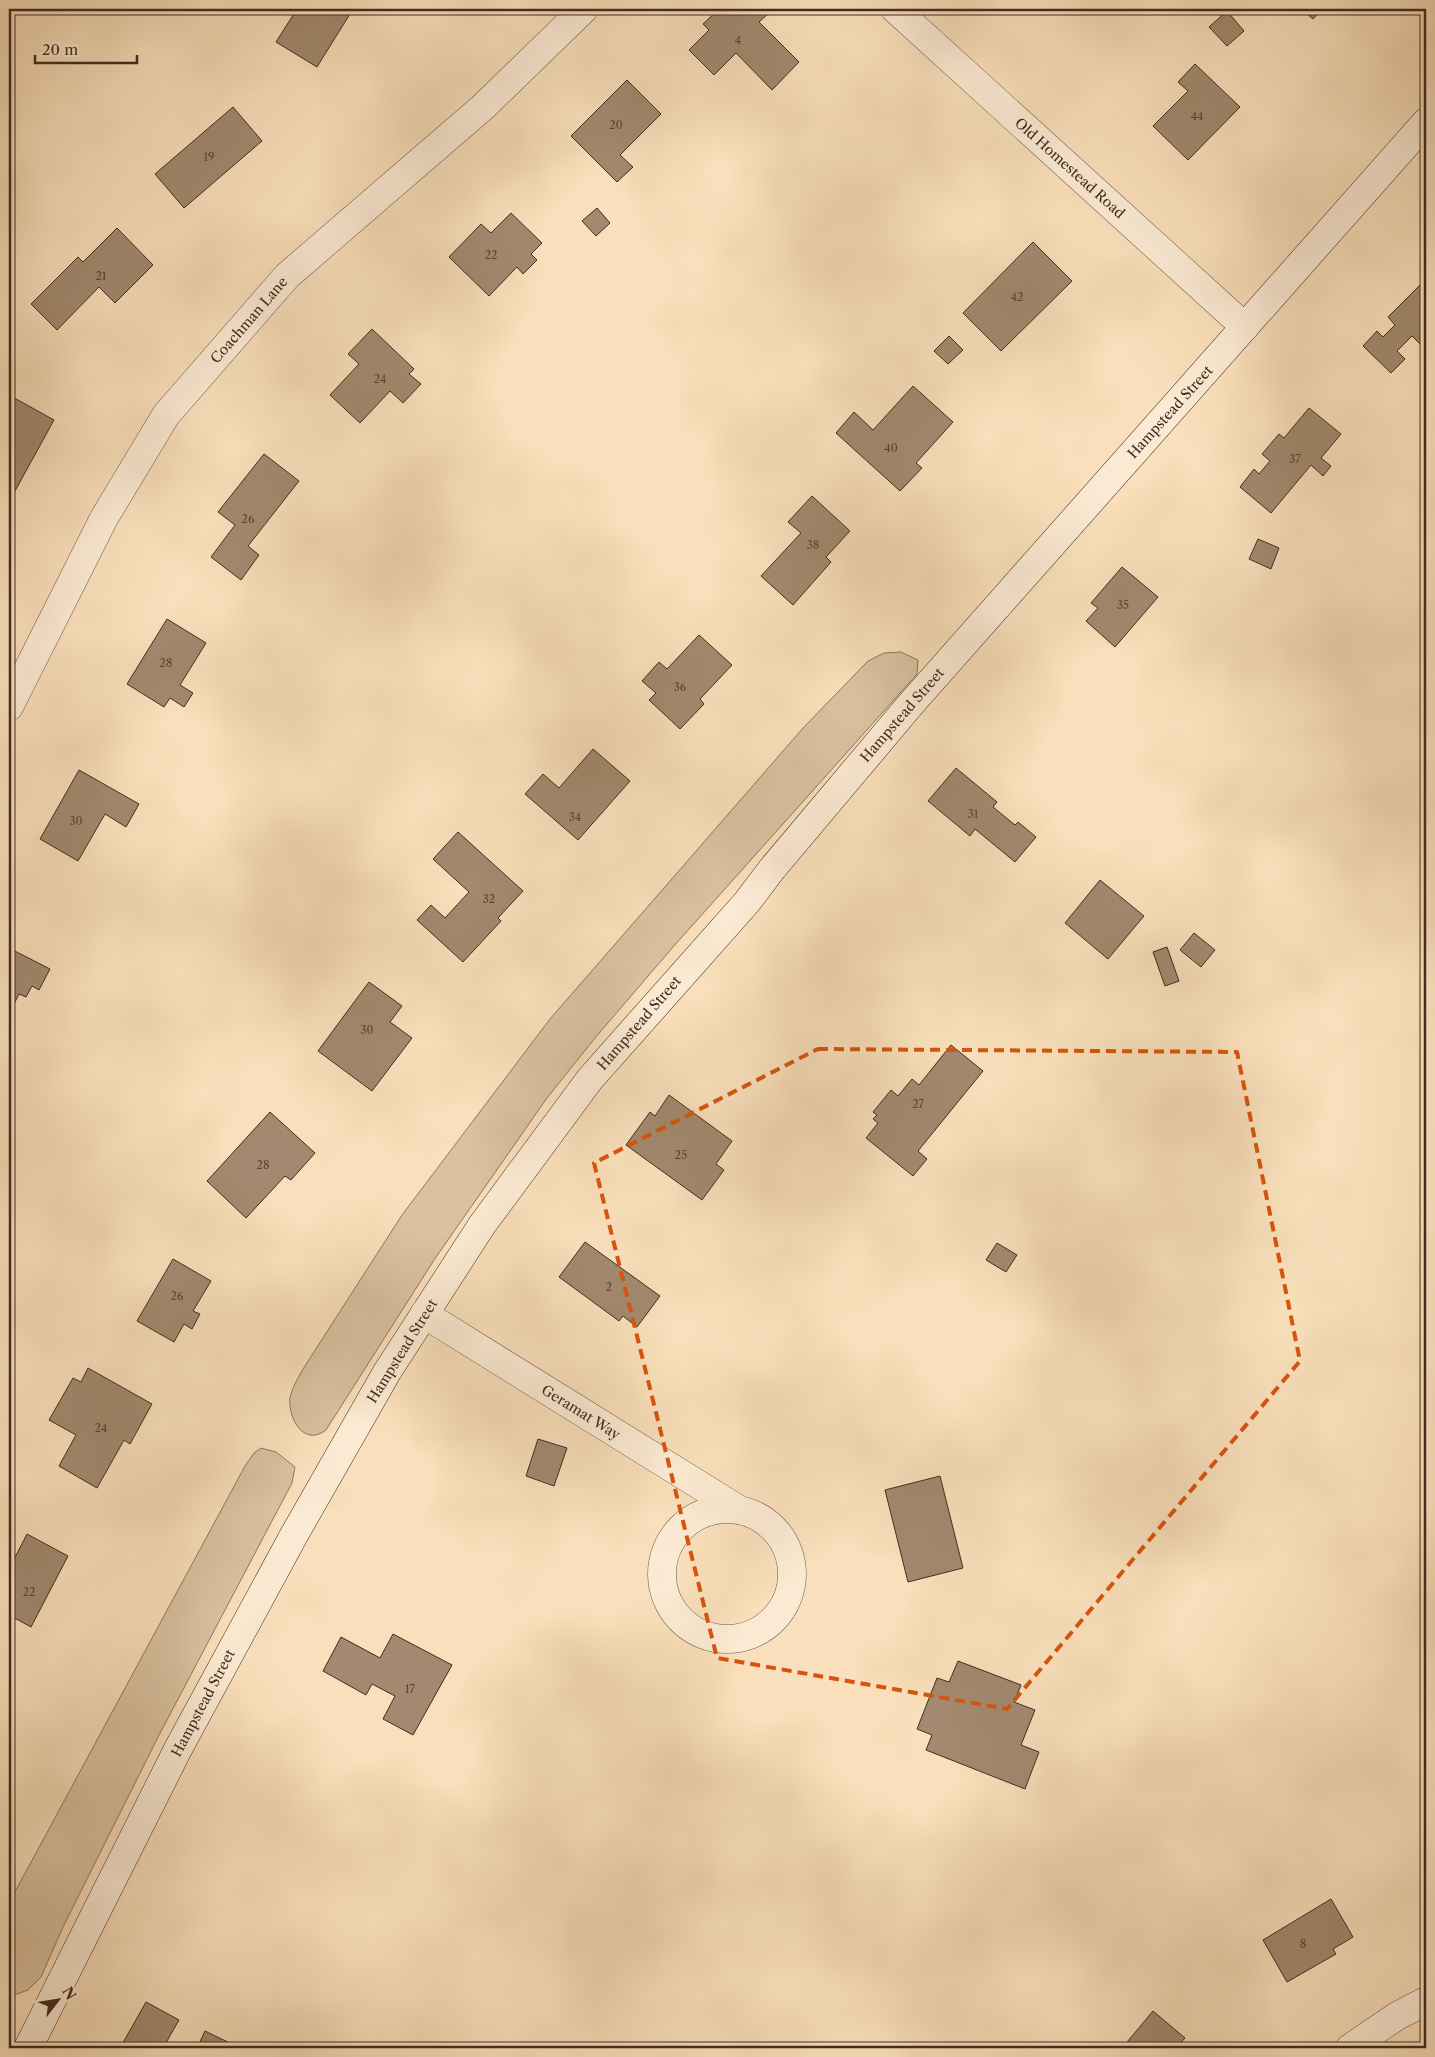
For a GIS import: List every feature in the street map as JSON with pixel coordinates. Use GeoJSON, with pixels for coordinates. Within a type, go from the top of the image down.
{"type":"FeatureCollection","features":[{"type":"Feature","properties":{"kind":"main road","name":"Coachman Lane"},"geometry":{"type":"LineString","coordinates":[[9,707],[104,518],[166,415],[287,276],[483,107],[584,9]]}},
{"type":"Feature","properties":{"kind":"main road","name":"Old Homestead Road"},"geometry":{"type":"LineString","coordinates":[[895,9],[1245,327]]}},
{"type":"Feature","properties":{"kind":"main road","name":"Hampstead Street"},"geometry":{"type":"LineString","coordinates":[[28,2048],[178,1749],[285,1551],[387,1372],[482,1225],[590,1079],[746,902],[910,705],[1426,122]]}},
{"type":"Feature","properties":{"kind":"main road","name":"Geramat Way"},"geometry":{"type":"LineString","coordinates":[[424,1314],[738,1509],[759,1517],[776,1530],[788,1549],[792,1571],[790,1593],[780,1613],[764,1628],[744,1638],[722,1640],[701,1635],[683,1624],[670,1607],[662,1587],[661,1566],[667,1545],[680,1528],[697,1515],[717,1509],[738,1509]]}},
{"type":"Feature","properties":{"kind":"main road"},"geometry":{"type":"LineString","coordinates":[[1350,2048],[1397,2016],[1426,2001]]}},
{"type":"Feature","properties":{"kind":"highlighted area"},"geometry":{"type":"Polygon","coordinates":[[[818,1049],[1237,1052],[1300,1361],[1007,1709],[717,1658],[594,1163],[818,1049]]]}},
{"type":"Feature","properties":{"kind":"shaded area"},"geometry":{"type":"Polygon","coordinates":[[[901,652],[918,660],[917,674],[673,947],[595,1038],[547,1098],[434,1260],[326,1430],[311,1435],[304,1433],[295,1422],[290,1406],[292,1391],[303,1369],[402,1215],[550,1019],[804,727],[868,661],[884,653],[901,652]]]}},
{"type":"Feature","properties":{"kind":"shaded area"},"geometry":{"type":"Polygon","coordinates":[[[261,1448],[276,1452],[295,1467],[292,1483],[158,1737],[63,1927],[41,1977],[28,1990],[9,1997],[9,1903],[245,1466],[254,1453],[261,1448]]]}},
{"type":"Feature","properties":{"kind":"building"},"geometry":{"type":"Polygon","coordinates":[[[297,9],[353,9],[317,67],[276,42],[297,9]]]}},
{"type":"Feature","properties":{"kind":"building"},"geometry":{"type":"Polygon","coordinates":[[[719,9],[767,9],[770,12],[759,22],[799,62],[772,90],[736,53],[714,75],[689,50],[709,30],[703,24],[719,9]]]}},
{"type":"Feature","properties":{"kind":"building"},"geometry":{"type":"Polygon","coordinates":[[[1301,9],[1322,9],[1313,19],[1301,9]]]}},
{"type":"Feature","properties":{"kind":"building"},"geometry":{"type":"Polygon","coordinates":[[[1227,11],[1244,31],[1227,46],[1209,27],[1227,11]]]}},
{"type":"Feature","properties":{"kind":"building"},"geometry":{"type":"Polygon","coordinates":[[[1195,64],[1240,107],[1188,160],[1153,126],[1188,91],[1178,82],[1195,64]]]}},
{"type":"Feature","properties":{"kind":"building"},"geometry":{"type":"Polygon","coordinates":[[[627,80],[661,114],[620,155],[633,167],[617,182],[571,136],[627,80]]]}},
{"type":"Feature","properties":{"kind":"building"},"geometry":{"type":"Polygon","coordinates":[[[233,107],[262,141],[184,208],[155,174],[233,107]]]}},
{"type":"Feature","properties":{"kind":"building"},"geometry":{"type":"Polygon","coordinates":[[[597,208],[610,223],[596,236],[582,221],[597,208]]]}},
{"type":"Feature","properties":{"kind":"building"},"geometry":{"type":"Polygon","coordinates":[[[511,213],[542,243],[531,254],[537,260],[523,274],[517,267],[489,296],[449,257],[481,224],[491,233],[511,213]]]}},
{"type":"Feature","properties":{"kind":"building"},"geometry":{"type":"Polygon","coordinates":[[[117,228],[153,265],[115,303],[99,287],[57,330],[31,304],[78,257],[83,262],[117,228]]]}},
{"type":"Feature","properties":{"kind":"building"},"geometry":{"type":"Polygon","coordinates":[[[1033,242],[1072,281],[1001,351],[963,313],[1033,242]]]}},
{"type":"Feature","properties":{"kind":"building"},"geometry":{"type":"Polygon","coordinates":[[[1426,279],[1426,338],[1420,344],[1412,336],[1397,351],[1405,359],[1391,373],[1363,346],[1377,331],[1383,337],[1395,325],[1388,317],[1426,279]]]}},
{"type":"Feature","properties":{"kind":"building"},"geometry":{"type":"Polygon","coordinates":[[[372,329],[414,369],[409,374],[421,384],[403,403],[390,391],[360,423],[330,395],[359,364],[348,354],[372,329]]]}},
{"type":"Feature","properties":{"kind":"building"},"geometry":{"type":"Polygon","coordinates":[[[949,336],[963,350],[948,364],[934,351],[949,336]]]}},
{"type":"Feature","properties":{"kind":"building"},"geometry":{"type":"Polygon","coordinates":[[[913,386],[953,422],[916,463],[922,468],[900,491],[836,433],[854,412],[873,430],[913,386]]]}},
{"type":"Feature","properties":{"kind":"building"},"geometry":{"type":"Polygon","coordinates":[[[9,395],[54,420],[15,491],[9,487],[9,395]]]}},
{"type":"Feature","properties":{"kind":"building"},"geometry":{"type":"Polygon","coordinates":[[[1309,408],[1341,434],[1321,458],[1331,466],[1323,476],[1311,465],[1271,513],[1240,487],[1254,469],[1259,474],[1270,461],[1262,454],[1279,434],[1284,438],[1309,408]]]}},
{"type":"Feature","properties":{"kind":"building"},"geometry":{"type":"Polygon","coordinates":[[[264,454],[299,481],[248,546],[259,555],[241,580],[211,557],[235,525],[218,512],[264,454]]]}},
{"type":"Feature","properties":{"kind":"building"},"geometry":{"type":"Polygon","coordinates":[[[812,496],[850,531],[826,557],[831,562],[793,605],[761,576],[801,533],[788,522],[812,496]]]}},
{"type":"Feature","properties":{"kind":"building"},"geometry":{"type":"Polygon","coordinates":[[[1258,539],[1279,548],[1271,569],[1249,559],[1258,539]]]}},
{"type":"Feature","properties":{"kind":"building"},"geometry":{"type":"Polygon","coordinates":[[[1122,567],[1158,597],[1115,647],[1086,621],[1098,608],[1091,603],[1122,567]]]}},
{"type":"Feature","properties":{"kind":"building"},"geometry":{"type":"Polygon","coordinates":[[[167,619],[206,643],[180,685],[193,693],[184,707],[170,698],[164,707],[127,684],[167,619]]]}},
{"type":"Feature","properties":{"kind":"building"},"geometry":{"type":"Polygon","coordinates":[[[699,635],[732,665],[700,699],[704,704],[680,729],[649,700],[656,693],[642,681],[659,662],[667,669],[699,635]]]}},
{"type":"Feature","properties":{"kind":"building"},"geometry":{"type":"Polygon","coordinates":[[[593,749],[630,781],[578,840],[525,794],[543,774],[559,788],[593,749]]]}},
{"type":"Feature","properties":{"kind":"building"},"geometry":{"type":"Polygon","coordinates":[[[956,768],[997,802],[993,807],[1015,825],[1018,822],[1036,837],[1015,862],[975,829],[970,836],[928,801],[956,768]]]}},
{"type":"Feature","properties":{"kind":"building"},"geometry":{"type":"Polygon","coordinates":[[[79,770],[139,804],[126,827],[105,814],[78,861],[40,839],[79,770]]]}},
{"type":"Feature","properties":{"kind":"building"},"geometry":{"type":"Polygon","coordinates":[[[458,832],[523,891],[498,918],[501,921],[463,962],[417,920],[431,905],[445,918],[469,892],[433,859],[458,832]]]}},
{"type":"Feature","properties":{"kind":"building"},"geometry":{"type":"Polygon","coordinates":[[[1100,880],[1144,916],[1108,959],[1065,923],[1100,880]]]}},
{"type":"Feature","properties":{"kind":"building"},"geometry":{"type":"Polygon","coordinates":[[[1194,933],[1215,950],[1201,967],[1180,950],[1194,933]]]}},
{"type":"Feature","properties":{"kind":"building"},"geometry":{"type":"Polygon","coordinates":[[[1167,947],[1179,981],[1165,986],[1153,952],[1167,947]]]}},
{"type":"Feature","properties":{"kind":"building"},"geometry":{"type":"Polygon","coordinates":[[[9,948],[50,969],[39,990],[32,986],[26,997],[19,994],[9,1014],[9,948]]]}},
{"type":"Feature","properties":{"kind":"building"},"geometry":{"type":"Polygon","coordinates":[[[369,982],[402,1006],[390,1022],[412,1038],[372,1091],[318,1051],[369,982]]]}},
{"type":"Feature","properties":{"kind":"building"},"geometry":{"type":"Polygon","coordinates":[[[951,1045],[983,1071],[918,1151],[927,1159],[913,1176],[866,1138],[878,1123],[873,1119],[877,1115],[873,1112],[891,1090],[898,1096],[912,1079],[919,1085],[951,1045]]]}},
{"type":"Feature","properties":{"kind":"building"},"geometry":{"type":"Polygon","coordinates":[[[669,1095],[732,1141],[716,1164],[724,1170],[702,1200],[626,1145],[650,1112],[655,1116],[669,1095]]]}},
{"type":"Feature","properties":{"kind":"building"},"geometry":{"type":"Polygon","coordinates":[[[270,1112],[315,1153],[291,1180],[285,1176],[246,1218],[207,1181],[270,1112]]]}},
{"type":"Feature","properties":{"kind":"building"},"geometry":{"type":"Polygon","coordinates":[[[585,1242],[660,1296],[637,1327],[623,1316],[619,1321],[559,1277],[585,1242]]]}},
{"type":"Feature","properties":{"kind":"building"},"geometry":{"type":"Polygon","coordinates":[[[997,1243],[1017,1255],[1006,1272],[986,1260],[997,1243]]]}},
{"type":"Feature","properties":{"kind":"building"},"geometry":{"type":"Polygon","coordinates":[[[173,1259],[211,1281],[193,1311],[200,1314],[192,1329],[184,1324],[174,1342],[137,1321],[173,1259]]]}},
{"type":"Feature","properties":{"kind":"building"},"geometry":{"type":"Polygon","coordinates":[[[88,1368],[152,1404],[130,1444],[124,1440],[97,1488],[59,1466],[76,1435],[49,1420],[73,1378],[81,1382],[88,1368]]]}},
{"type":"Feature","properties":{"kind":"building"},"geometry":{"type":"Polygon","coordinates":[[[538,1439],[567,1448],[554,1486],[526,1476],[538,1439]]]}},
{"type":"Feature","properties":{"kind":"building"},"geometry":{"type":"Polygon","coordinates":[[[940,1476],[963,1568],[908,1582],[885,1490],[940,1476]]]}},
{"type":"Feature","properties":{"kind":"building"},"geometry":{"type":"Polygon","coordinates":[[[27,1534],[68,1556],[31,1627],[9,1615],[9,1569],[27,1534]]]}},
{"type":"Feature","properties":{"kind":"building"},"geometry":{"type":"Polygon","coordinates":[[[393,1634],[452,1665],[413,1735],[383,1719],[395,1696],[372,1684],[366,1695],[323,1671],[341,1637],[380,1658],[393,1634]]]}},
{"type":"Feature","properties":{"kind":"building"},"geometry":{"type":"Polygon","coordinates":[[[958,1661],[1021,1685],[1014,1702],[1035,1710],[1021,1745],[1039,1752],[1025,1789],[926,1750],[932,1735],[917,1729],[937,1678],[949,1682],[958,1661]]]}},
{"type":"Feature","properties":{"kind":"building"},"geometry":{"type":"Polygon","coordinates":[[[1331,1899],[1353,1937],[1333,1949],[1336,1954],[1287,1982],[1263,1940],[1331,1899]]]}},
{"type":"Feature","properties":{"kind":"building"},"geometry":{"type":"Polygon","coordinates":[[[146,2002],[179,2020],[163,2048],[120,2048],[146,2002]]]}},
{"type":"Feature","properties":{"kind":"building"},"geometry":{"type":"Polygon","coordinates":[[[1153,2011],[1185,2038],[1176,2048],[1122,2048],[1153,2011]]]}},
{"type":"Feature","properties":{"kind":"building"},"geometry":{"type":"Polygon","coordinates":[[[205,2031],[240,2048],[197,2048],[205,2031]]]}}]}
